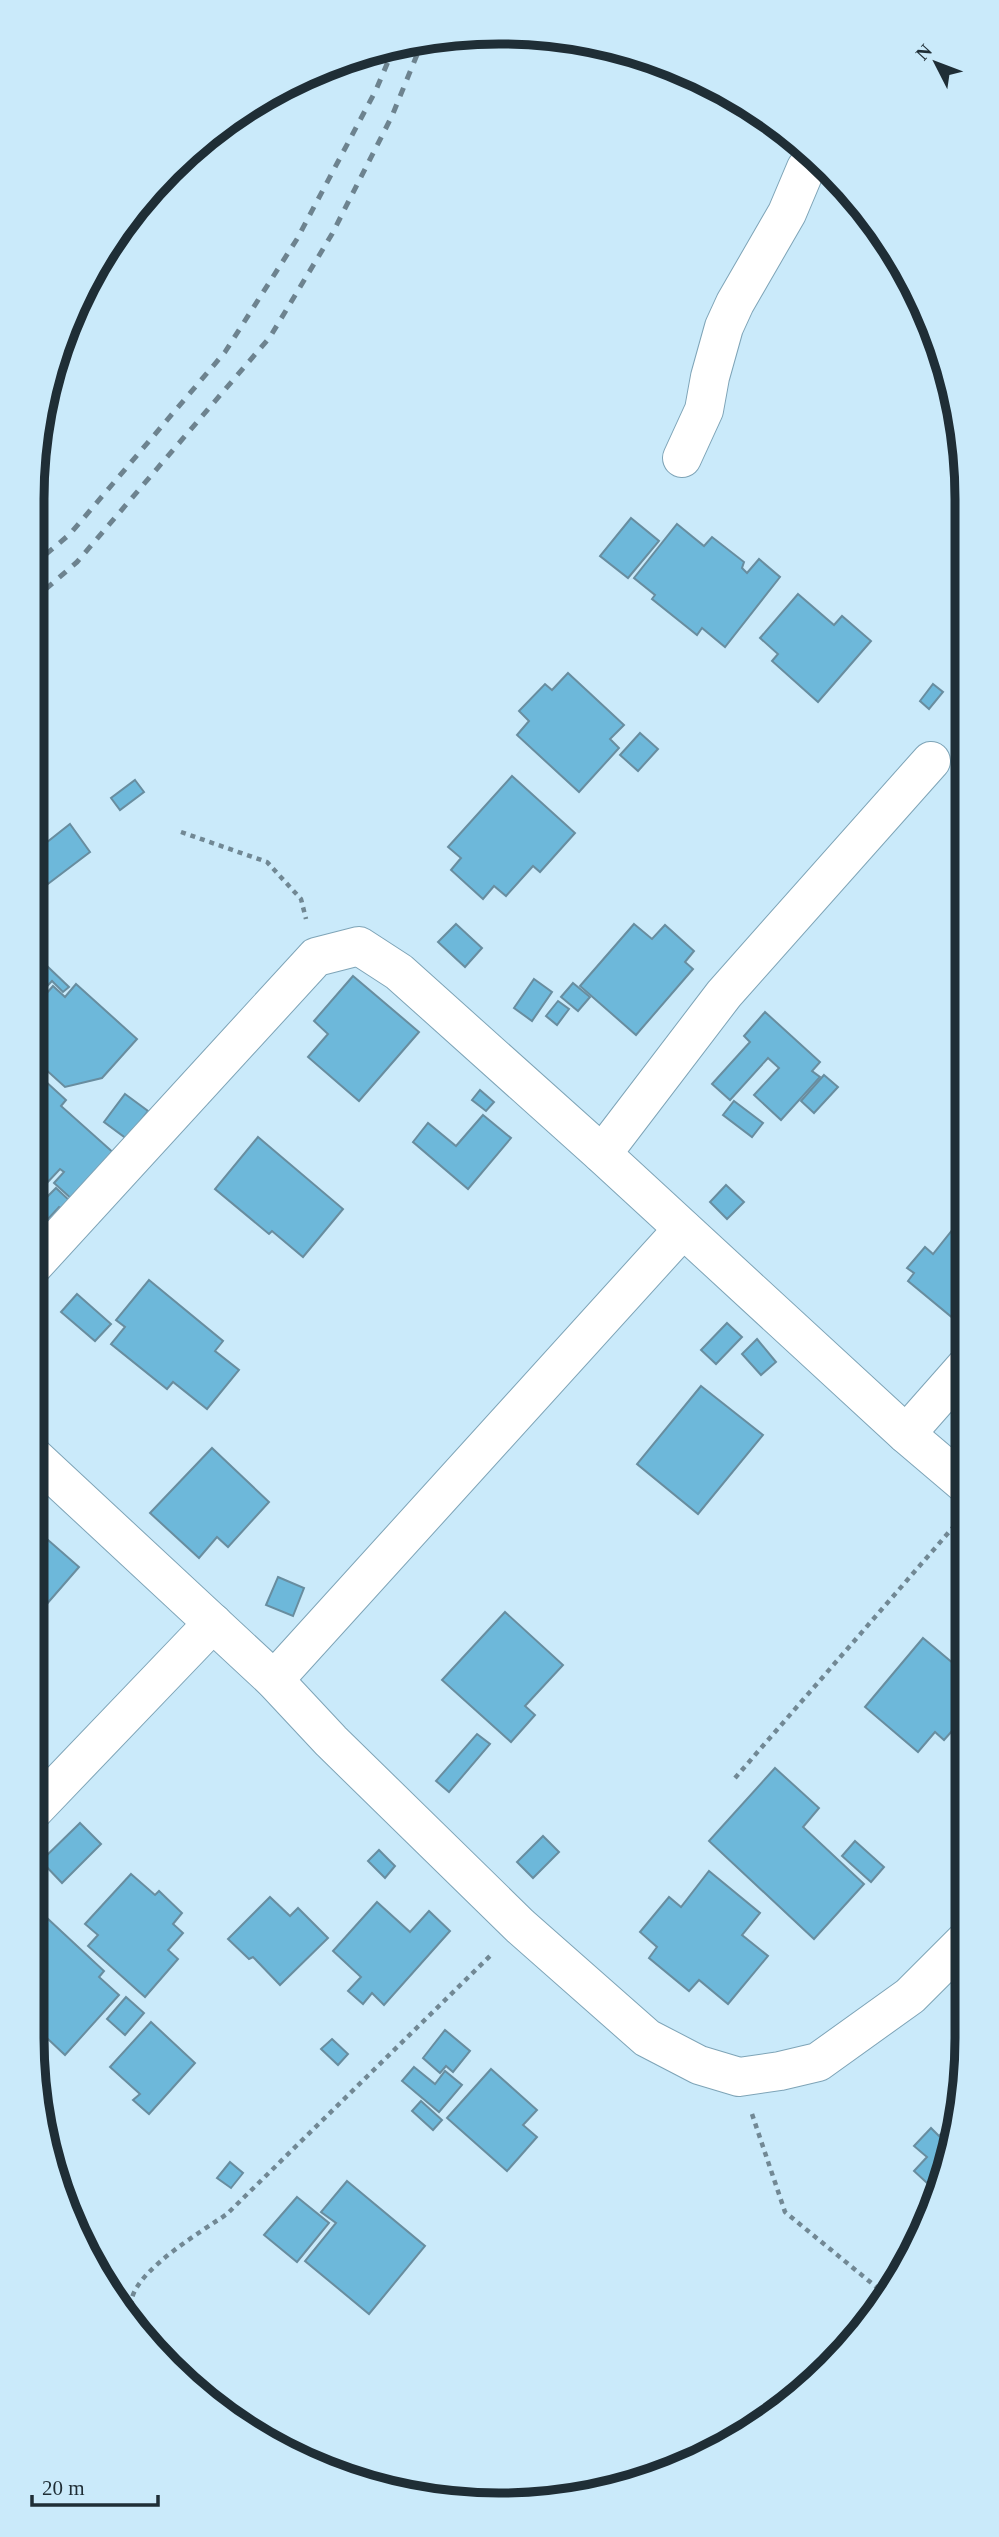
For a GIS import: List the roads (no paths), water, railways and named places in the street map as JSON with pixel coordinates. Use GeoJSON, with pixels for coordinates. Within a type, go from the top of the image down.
{"type":"FeatureCollection","features":[{"type":"Feature","properties":{"kind":"street"},"geometry":{"type":"LineString","coordinates":[[682,458],[704,410],[724,327],[787,213],[809,165]]}},
{"type":"Feature","properties":{"kind":"street"},"geometry":{"type":"LineString","coordinates":[[602,1154],[724,994],[931,761]]}},
{"type":"Feature","properties":{"kind":"street"},"geometry":{"type":"LineString","coordinates":[[44,1253],[316,957],[359,946],[399,972],[955,1476]]}},
{"type":"Feature","properties":{"kind":"street"},"geometry":{"type":"LineString","coordinates":[[274,1680],[683,1229]]}},
{"type":"Feature","properties":{"kind":"street"},"geometry":{"type":"LineString","coordinates":[[906,1434],[955,1378]]}},
{"type":"Feature","properties":{"kind":"street"},"geometry":{"type":"LineString","coordinates":[[44,1466],[274,1680],[331,1741],[520,1926],[647,2038],[699,2065],[739,2077],[818,2062],[910,1996],[955,1951]]}},
{"type":"Feature","properties":{"kind":"street"},"geometry":{"type":"LineString","coordinates":[[44,1799],[213,1623]]}},
{"type":"Feature","properties":{"kind":"railway"},"geometry":{"type":"LineString","coordinates":[[44,591],[77,562],[270,337],[332,234],[392,116],[418,52]]}},
{"type":"Feature","properties":{"kind":"railway"},"geometry":{"type":"LineString","coordinates":[[44,556],[70,534],[225,352],[297,239],[376,90],[390,57]]}}]}
